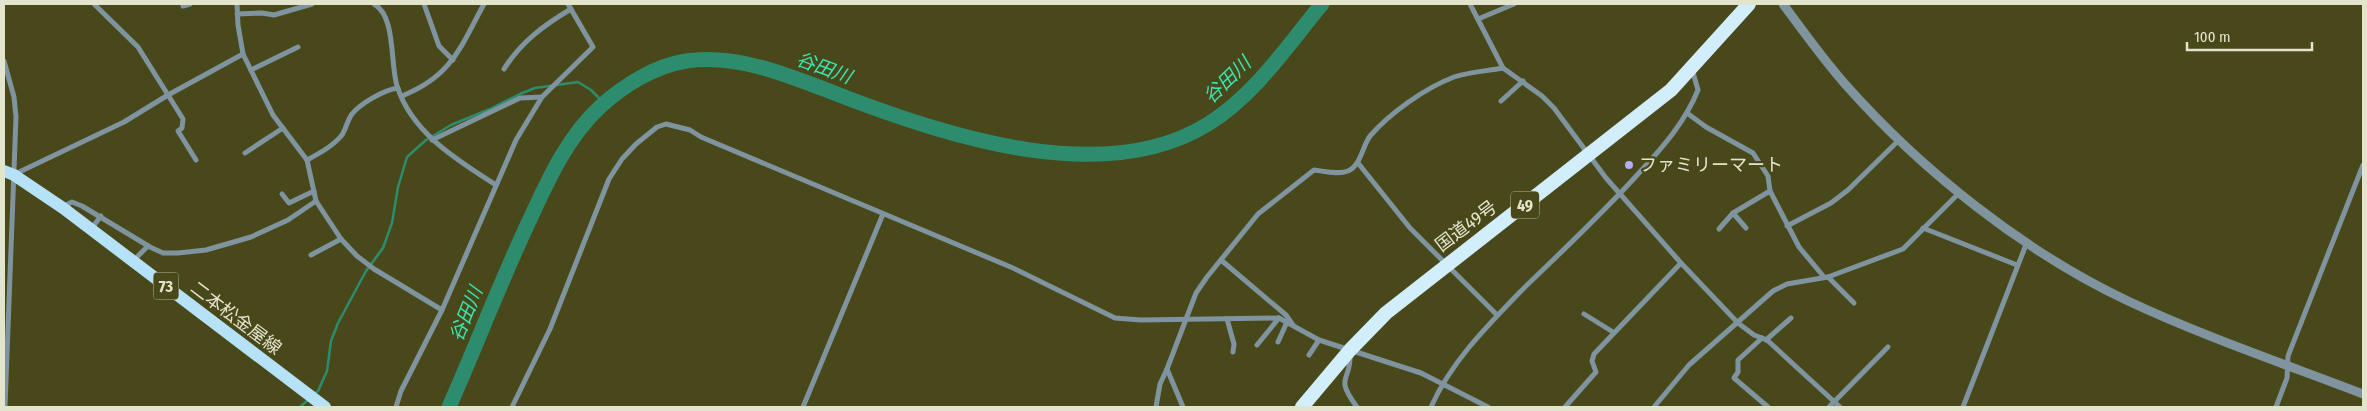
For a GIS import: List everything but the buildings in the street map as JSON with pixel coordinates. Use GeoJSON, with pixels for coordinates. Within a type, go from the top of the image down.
{"type":"FeatureCollection","features":[{"type":"Feature","properties":{"kind":"highway","name":"国道49号"},"geometry":{"type":"LineString","coordinates":[[1302,407],[1350,350],[1386,313],[1657,102],[1692,69],[1749,4]]}},
{"type":"Feature","properties":{"kind":"main road","name":"二本松金屋線"},"geometry":{"type":"LineString","coordinates":[[9,173],[91,229],[319,406]]}},
{"type":"Feature","properties":{"kind":"street"},"geometry":{"type":"LineString","coordinates":[[94,4],[138,47],[183,119],[182,128],[178,131],[196,160]]}},
{"type":"Feature","properties":{"kind":"street"},"geometry":{"type":"LineString","coordinates":[[183,6],[190,4]]}},
{"type":"Feature","properties":{"kind":"street"},"geometry":{"type":"LineString","coordinates":[[237,4],[243,54],[273,115],[307,160],[316,201],[342,239],[357,256],[374,269],[442,310]]}},
{"type":"Feature","properties":{"kind":"street"},"geometry":{"type":"LineString","coordinates":[[238,14],[262,12],[274,15],[312,4]]}},
{"type":"Feature","properties":{"kind":"street"},"geometry":{"type":"LineString","coordinates":[[374,4],[383,12],[389,29],[398,88],[421,130],[432,140],[496,185]]}},
{"type":"Feature","properties":{"kind":"street"},"geometry":{"type":"LineString","coordinates":[[424,4],[439,46],[453,60]]}},
{"type":"Feature","properties":{"kind":"street"},"geometry":{"type":"LineString","coordinates":[[402,96],[432,81],[443,72],[453,60],[484,4]]}},
{"type":"Feature","properties":{"kind":"street"},"geometry":{"type":"LineString","coordinates":[[1470,4],[1503,68],[1554,108],[1588,155],[1681,263],[1738,323],[1764,339],[1840,407]]}},
{"type":"Feature","properties":{"kind":"street"},"geometry":{"type":"LineString","coordinates":[[1478,19],[1514,4]]}},
{"type":"Feature","properties":{"kind":"street"},"geometry":{"type":"LineString","coordinates":[[1783,4],[1845,84],[1899,140],[1960,192],[2027,242],[2127,301],[2194,331],[2363,394]]}},
{"type":"Feature","properties":{"kind":"street"},"geometry":{"type":"LineString","coordinates":[[396,407],[401,391],[442,310],[516,140],[542,97],[593,48],[569,7],[531,36],[513,54],[504,69]]}},
{"type":"Feature","properties":{"kind":"street"},"geometry":{"type":"LineString","coordinates":[[251,70],[298,47]]}},
{"type":"Feature","properties":{"kind":"street"},"geometry":{"type":"LineString","coordinates":[[9,173],[124,122],[168,95],[243,54]]}},
{"type":"Feature","properties":{"kind":"street"},"geometry":{"type":"LineString","coordinates":[[4,62],[14,97],[9,173],[5,407]]}},
{"type":"Feature","properties":{"kind":"street"},"geometry":{"type":"LineString","coordinates":[[1156,407],[1160,384],[1179,344],[1196,292],[1258,214],[1314,170],[1344,172],[1358,163],[1366,142],[1402,106],[1454,77],[1503,68]]}},
{"type":"Feature","properties":{"kind":"street"},"geometry":{"type":"LineString","coordinates":[[1431,407],[1443,382],[1497,315],[1620,194],[1662,149],[1687,113],[1698,90],[1692,69]]}},
{"type":"Feature","properties":{"kind":"street"},"geometry":{"type":"LineString","coordinates":[[1501,101],[1522,81]]}},
{"type":"Feature","properties":{"kind":"street"},"geometry":{"type":"LineString","coordinates":[[307,160],[322,152],[340,137],[357,110],[381,92],[398,88]]}},
{"type":"Feature","properties":{"kind":"street"},"geometry":{"type":"LineString","coordinates":[[432,140],[520,98],[542,97]]}},
{"type":"Feature","properties":{"kind":"street"},"geometry":{"type":"LineString","coordinates":[[1687,113],[1706,127],[1753,153],[1768,176],[1770,191],[1799,246],[1826,277],[1854,303]]}},
{"type":"Feature","properties":{"kind":"street"},"geometry":{"type":"LineString","coordinates":[[512,407],[550,329],[609,179],[636,144],[657,127],[666,124],[690,130],[701,137],[1013,268],[1115,318],[1141,320],[1279,318],[1318,340],[1392,362],[1443,382],[1488,407]]}},
{"type":"Feature","properties":{"kind":"street"},"geometry":{"type":"LineString","coordinates":[[245,153],[283,128]]}},
{"type":"Feature","properties":{"kind":"street"},"geometry":{"type":"LineString","coordinates":[[1787,226],[1831,203],[1848,190],[1899,140]]}},
{"type":"Feature","properties":{"kind":"street"},"geometry":{"type":"LineString","coordinates":[[1358,163],[1410,228],[1497,315]]}},
{"type":"Feature","properties":{"kind":"street"},"geometry":{"type":"LineString","coordinates":[[2276,407],[2287,378],[2288,356],[2363,165]]}},
{"type":"Feature","properties":{"kind":"street"},"geometry":{"type":"LineString","coordinates":[[1718,229],[1733,214],[1770,191]]}},
{"type":"Feature","properties":{"kind":"street"},"geometry":{"type":"LineString","coordinates":[[282,194],[289,203],[314,192]]}},
{"type":"Feature","properties":{"kind":"street"},"geometry":{"type":"LineString","coordinates":[[1654,407],[1689,365],[1780,287],[1826,277],[1898,251],[1960,192]]}},
{"type":"Feature","properties":{"kind":"street"},"geometry":{"type":"LineString","coordinates":[[61,207],[72,202],[101,216],[148,246],[163,253],[206,250],[251,237],[288,220],[316,201]]}},
{"type":"Feature","properties":{"kind":"street"},"geometry":{"type":"LineString","coordinates":[[803,407],[883,214]]}},
{"type":"Feature","properties":{"kind":"street"},"geometry":{"type":"LineString","coordinates":[[1733,214],[1746,228]]}},
{"type":"Feature","properties":{"kind":"street"},"geometry":{"type":"LineString","coordinates":[[91,229],[101,216]]}},
{"type":"Feature","properties":{"kind":"street"},"geometry":{"type":"LineString","coordinates":[[1923,228],[2017,265]]}},
{"type":"Feature","properties":{"kind":"street"},"geometry":{"type":"LineString","coordinates":[[312,255],[342,239]]}},
{"type":"Feature","properties":{"kind":"street"},"geometry":{"type":"LineString","coordinates":[[1963,407],[2027,242]]}},
{"type":"Feature","properties":{"kind":"street"},"geometry":{"type":"LineString","coordinates":[[133,261],[148,246]]}},
{"type":"Feature","properties":{"kind":"street"},"geometry":{"type":"LineString","coordinates":[[1222,260],[1286,315],[1294,326]]}},
{"type":"Feature","properties":{"kind":"street"},"geometry":{"type":"LineString","coordinates":[[1565,407],[1596,372],[1593,357],[1613,332],[1681,263]]}},
{"type":"Feature","properties":{"kind":"street"},"geometry":{"type":"LineString","coordinates":[[1584,314],[1613,332]]}},
{"type":"Feature","properties":{"kind":"street"},"geometry":{"type":"LineString","coordinates":[[1257,345],[1279,318]]}},
{"type":"Feature","properties":{"kind":"street"},"geometry":{"type":"LineString","coordinates":[[1768,407],[1734,378],[1738,372],[1738,360],[1791,318]]}},
{"type":"Feature","properties":{"kind":"street"},"geometry":{"type":"LineString","coordinates":[[1228,319],[1234,344],[1233,352]]}},
{"type":"Feature","properties":{"kind":"street"},"geometry":{"type":"LineString","coordinates":[[1278,342],[1286,322]]}},
{"type":"Feature","properties":{"kind":"street"},"geometry":{"type":"LineString","coordinates":[[1310,355],[1318,340]]}},
{"type":"Feature","properties":{"kind":"street"},"geometry":{"type":"LineString","coordinates":[[1829,407],[1888,347]]}},
{"type":"Feature","properties":{"kind":"street"},"geometry":{"type":"LineString","coordinates":[[1350,350],[1350,362],[1343,380],[1348,395],[1357,407]]}},
{"type":"Feature","properties":{"kind":"street"},"geometry":{"type":"LineString","coordinates":[[1167,369],[1183,407]]}},
{"type":"Feature","properties":{"kind":"waterway","name":"谷田川"},"geometry":{"type":"LineString","coordinates":[[449,407],[499,288],[560,158],[589,118],[601,106],[630,84],[652,72],[686,61],[707,60],[748,64],[789,76],[933,128],[980,140],[1028,150],[1076,154],[1123,152],[1167,143],[1208,124],[1225,112],[1241,99],[1270,69],[1322,4]]}},
{"type":"Feature","properties":{"kind":"waterway"},"geometry":{"type":"LineString","coordinates":[[314,394],[318,391],[327,371],[331,341],[338,323],[366,271],[383,248],[392,223],[398,187],[407,157],[426,140],[451,125],[535,88],[578,82],[591,90],[604,103]]}},
{"type":"Feature","properties":{"kind":"waterway"},"geometry":{"type":"LineString","coordinates":[[300,407],[308,400]]}},
{"type":"Feature","properties":{"kind":"place","name":"ファミリーマート"},"geometry":{"type":"Point","coordinates":[1629,165]}}]}
